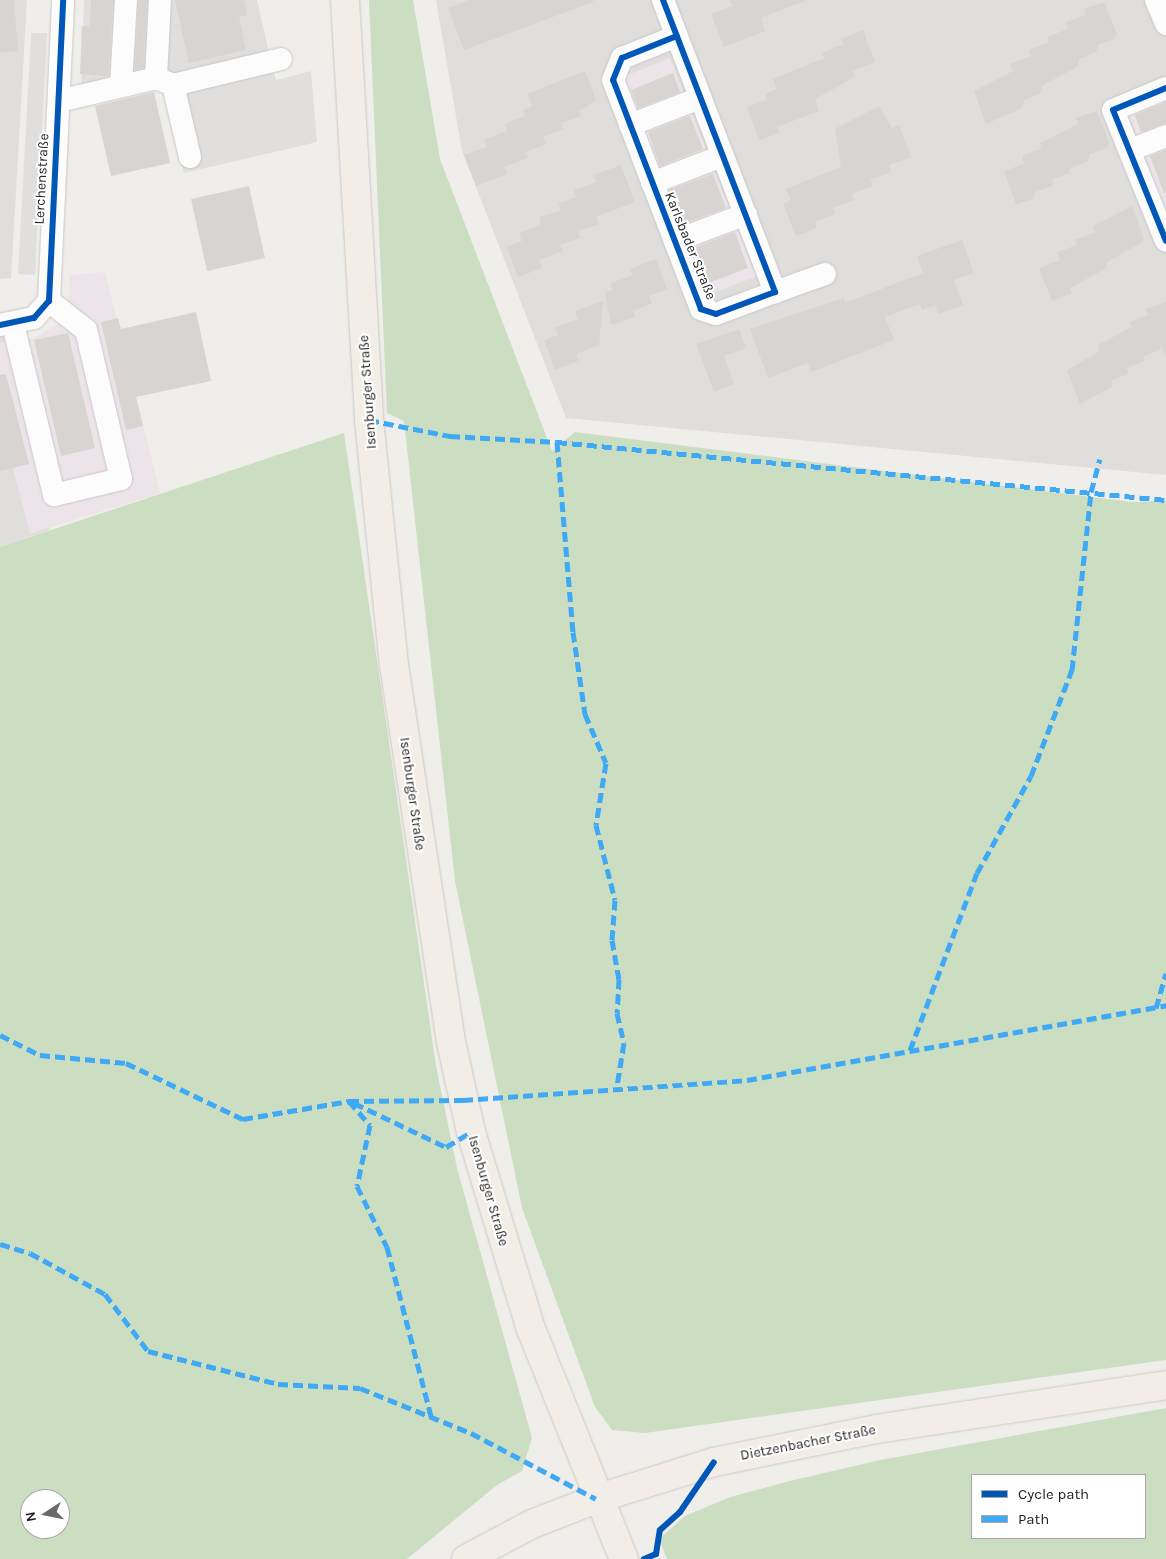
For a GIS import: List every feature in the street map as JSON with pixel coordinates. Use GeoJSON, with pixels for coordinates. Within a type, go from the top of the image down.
{"type":"FeatureCollection","features":[{"type":"Feature","properties":{"kind":"main road","name":"Isenburger Straße"},"geometry":{"type":"LineString","coordinates":[[345,0],[369,420],[394,665],[428,906],[457,1072],[487,1190],[531,1330],[596,1499],[624,1559]]}},
{"type":"Feature","properties":{"kind":"main road","name":"Dietzenbacher Straße"},"geometry":{"type":"LineString","coordinates":[[466,1559],[532,1524],[596,1499],[714,1462],[812,1441],[1166,1385]]}},
{"type":"Feature","properties":{"kind":"street","name":"Lerchenstraße"},"geometry":{"type":"LineString","coordinates":[[49,302],[63,0]]}},
{"type":"Feature","properties":{"kind":"street"},"geometry":{"type":"LineString","coordinates":[[120,86],[126,0]]}},
{"type":"Feature","properties":{"kind":"street"},"geometry":{"type":"LineString","coordinates":[[160,0],[165,82],[190,158]]}},
{"type":"Feature","properties":{"kind":"street"},"geometry":{"type":"LineString","coordinates":[[663,0],[775,292],[825,274]]}},
{"type":"Feature","properties":{"kind":"street"},"geometry":{"type":"LineString","coordinates":[[1156,0],[1166,24]]}},
{"type":"Feature","properties":{"kind":"street","name":"Karlsbader Straße"},"geometry":{"type":"LineString","coordinates":[[677,36],[630,54],[616,65],[613,80],[652,183],[705,313],[716,314],[775,292]]}},
{"type":"Feature","properties":{"kind":"street"},"geometry":{"type":"LineString","coordinates":[[58,101],[120,86],[165,82],[281,58]]}},
{"type":"Feature","properties":{"kind":"street"},"geometry":{"type":"LineString","coordinates":[[1166,88],[1113,110],[1130,150],[1160,208],[1166,241]]}},
{"type":"Feature","properties":{"kind":"street"},"geometry":{"type":"LineString","coordinates":[[630,125],[700,98]]}},
{"type":"Feature","properties":{"kind":"street"},"geometry":{"type":"LineString","coordinates":[[1130,150],[1166,136]]}},
{"type":"Feature","properties":{"kind":"street"},"geometry":{"type":"LineString","coordinates":[[652,183],[722,156]]}},
{"type":"Feature","properties":{"kind":"street"},"geometry":{"type":"LineString","coordinates":[[675,241],[746,214]]}},
{"type":"Feature","properties":{"kind":"street"},"geometry":{"type":"LineString","coordinates":[[49,302],[86,330],[121,479],[54,495],[6,324],[34,318],[49,302]]}},
{"type":"Feature","properties":{"kind":"shaded area"},"geometry":{"type":"Polygon","coordinates":[[[0,0],[27,0],[11,278],[0,279],[0,0]]]}},
{"type":"Feature","properties":{"kind":"shaded area"},"geometry":{"type":"Polygon","coordinates":[[[84,0],[179,0],[198,88],[273,70],[276,80],[311,71],[317,142],[184,173],[161,75],[81,91],[84,0]]]}},
{"type":"Feature","properties":{"kind":"shaded area"},"geometry":{"type":"Polygon","coordinates":[[[179,0],[257,0],[273,70],[198,88],[179,0]]]}},
{"type":"Feature","properties":{"kind":"shaded area"},"geometry":{"type":"Polygon","coordinates":[[[436,0],[1166,0],[1166,475],[566,418],[462,151],[436,0]]]}},
{"type":"Feature","properties":{"kind":"shaded area"},"geometry":{"type":"Polygon","coordinates":[[[31,33],[47,33],[35,275],[18,274],[31,33]]]}},
{"type":"Feature","properties":{"kind":"shaded area"},"geometry":{"type":"Polygon","coordinates":[[[670,58],[756,276],[707,296],[621,78],[670,58]]]}},
{"type":"Feature","properties":{"kind":"shaded area"},"geometry":{"type":"Polygon","coordinates":[[[1166,96],[1166,214],[1127,110],[1166,96]]]}},
{"type":"Feature","properties":{"kind":"shaded area"},"geometry":{"type":"Polygon","coordinates":[[[105,272],[160,493],[30,534],[0,419],[0,343],[33,338],[58,324],[68,303],[70,275],[105,272]]]}},
{"type":"Feature","properties":{"kind":"shaded area"},"geometry":{"type":"Polygon","coordinates":[[[0,321],[50,530],[0,547],[0,321]]]}},
{"type":"Feature","properties":{"kind":"green space"},"geometry":{"type":"Polygon","coordinates":[[[369,0],[413,0],[440,159],[552,451],[575,432],[1132,502],[1166,501],[1166,1360],[645,1433],[612,1430],[595,1407],[522,1208],[455,881],[404,421],[387,413],[369,0]]]}},
{"type":"Feature","properties":{"kind":"green space"},"geometry":{"type":"Polygon","coordinates":[[[344,433],[436,1066],[457,1168],[532,1438],[522,1471],[497,1485],[407,1559],[0,1559],[0,547],[344,433]]]}},
{"type":"Feature","properties":{"kind":"green space"},"geometry":{"type":"Polygon","coordinates":[[[1166,1408],[1166,1559],[667,1559],[659,1539],[685,1516],[730,1497],[880,1460],[1166,1408]]]}},
{"type":"Feature","properties":{"kind":"building"},"geometry":{"type":"Polygon","coordinates":[[[0,0],[14,0],[18,51],[0,52],[0,0]]]}},
{"type":"Feature","properties":{"kind":"building"},"geometry":{"type":"Polygon","coordinates":[[[91,0],[113,0],[108,76],[80,74],[82,26],[90,27],[91,0]]]}},
{"type":"Feature","properties":{"kind":"building"},"geometry":{"type":"Polygon","coordinates":[[[139,0],[147,0],[143,68],[135,69],[139,0]]]}},
{"type":"Feature","properties":{"kind":"building"},"geometry":{"type":"Polygon","coordinates":[[[175,0],[244,0],[247,15],[239,17],[246,50],[189,63],[175,0]]]}},
{"type":"Feature","properties":{"kind":"building"},"geometry":{"type":"Polygon","coordinates":[[[469,0],[593,0],[593,2],[464,50],[448,8],[469,0]]]}},
{"type":"Feature","properties":{"kind":"building"},"geometry":{"type":"Polygon","coordinates":[[[730,0],[805,1],[761,18],[765,31],[724,47],[711,14],[733,6],[730,0]]]}},
{"type":"Feature","properties":{"kind":"building"},"geometry":{"type":"Polygon","coordinates":[[[1104,2],[1117,34],[1114,39],[1098,45],[1096,52],[1079,59],[1078,66],[1042,86],[1040,94],[1024,100],[1022,108],[986,124],[974,91],[1013,71],[1010,64],[1031,56],[1029,50],[1049,42],[1047,37],[1068,29],[1066,22],[1086,15],[1084,9],[1104,2]]]}},
{"type":"Feature","properties":{"kind":"building"},"geometry":{"type":"Polygon","coordinates":[[[863,30],[875,62],[853,71],[855,77],[815,99],[819,111],[777,127],[780,133],[759,140],[747,107],[767,100],[765,94],[777,89],[773,79],[824,58],[822,53],[843,44],[841,39],[863,30]]]}},
{"type":"Feature","properties":{"kind":"building"},"geometry":{"type":"Polygon","coordinates":[[[585,71],[596,100],[579,111],[581,116],[561,123],[563,129],[543,137],[546,144],[525,152],[528,158],[504,167],[507,174],[476,186],[464,155],[487,147],[484,140],[507,131],[505,124],[525,116],[523,110],[532,106],[527,94],[585,71]]]}},
{"type":"Feature","properties":{"kind":"building"},"geometry":{"type":"Polygon","coordinates":[[[673,73],[680,92],[638,108],[631,90],[673,73]]]}},
{"type":"Feature","properties":{"kind":"building"},"geometry":{"type":"Polygon","coordinates":[[[154,92],[170,163],[111,176],[95,106],[154,92]]]}},
{"type":"Feature","properties":{"kind":"building"},"geometry":{"type":"Polygon","coordinates":[[[1166,102],[1166,123],[1141,132],[1135,115],[1166,102]]]}},
{"type":"Feature","properties":{"kind":"building"},"geometry":{"type":"Polygon","coordinates":[[[879,106],[892,128],[899,125],[911,157],[889,165],[891,172],[870,180],[873,186],[852,194],[854,200],[833,208],[835,214],[815,222],[817,228],[796,236],[783,204],[791,200],[786,189],[841,167],[835,129],[879,106]]]}},
{"type":"Feature","properties":{"kind":"building"},"geometry":{"type":"Polygon","coordinates":[[[1097,111],[1109,143],[1107,148],[1090,154],[1088,161],[1069,169],[1070,173],[1053,179],[1052,186],[1035,192],[1033,199],[1016,204],[1004,171],[1024,164],[1022,156],[1042,148],[1040,143],[1078,124],[1076,118],[1097,111]]]}},
{"type":"Feature","properties":{"kind":"building"},"geometry":{"type":"Polygon","coordinates":[[[690,116],[703,149],[660,166],[648,132],[690,116]]]}},
{"type":"Feature","properties":{"kind":"building"},"geometry":{"type":"Polygon","coordinates":[[[1166,150],[1166,193],[1164,193],[1150,156],[1166,150]]]}},
{"type":"Feature","properties":{"kind":"building"},"geometry":{"type":"Polygon","coordinates":[[[621,165],[635,202],[596,217],[599,224],[578,231],[580,238],[560,245],[563,251],[539,260],[542,268],[518,277],[507,247],[522,241],[519,233],[540,225],[540,217],[561,210],[558,204],[576,197],[574,190],[597,182],[594,175],[621,165]]]}},
{"type":"Feature","properties":{"kind":"building"},"geometry":{"type":"Polygon","coordinates":[[[713,174],[726,208],[682,224],[669,190],[713,174]]]}},
{"type":"Feature","properties":{"kind":"building"},"geometry":{"type":"Polygon","coordinates":[[[249,186],[265,258],[207,271],[191,199],[249,186]]]}},
{"type":"Feature","properties":{"kind":"building"},"geometry":{"type":"Polygon","coordinates":[[[1132,206],[1144,238],[1141,243],[1107,262],[1105,269],[1070,288],[1072,293],[1052,301],[1039,268],[1060,260],[1057,252],[1077,245],[1075,240],[1096,232],[1093,226],[1132,206]]]}},
{"type":"Feature","properties":{"kind":"building"},"geometry":{"type":"Polygon","coordinates":[[[735,232],[748,268],[706,284],[692,249],[735,232]]]}},
{"type":"Feature","properties":{"kind":"building"},"geometry":{"type":"Polygon","coordinates":[[[962,240],[974,273],[954,280],[963,305],[938,314],[935,305],[922,310],[920,304],[885,317],[894,340],[811,372],[808,363],[768,378],[750,329],[844,298],[845,303],[923,273],[917,256],[962,240]]]}},
{"type":"Feature","properties":{"kind":"building"},"geometry":{"type":"Polygon","coordinates":[[[656,259],[667,289],[649,296],[652,303],[633,311],[635,317],[611,325],[605,292],[612,290],[611,283],[633,275],[630,269],[656,259]]]}},
{"type":"Feature","properties":{"kind":"building"},"geometry":{"type":"Polygon","coordinates":[[[603,301],[599,345],[576,354],[578,361],[555,370],[544,340],[558,335],[555,328],[578,319],[575,311],[603,301]]]}},
{"type":"Feature","properties":{"kind":"building"},"geometry":{"type":"Polygon","coordinates":[[[1166,302],[1166,357],[1159,344],[1161,350],[1143,356],[1145,361],[1127,368],[1129,374],[1111,380],[1113,386],[1080,404],[1067,370],[1100,351],[1098,345],[1132,327],[1130,322],[1148,315],[1146,309],[1166,302]]]}},
{"type":"Feature","properties":{"kind":"building"},"geometry":{"type":"Polygon","coordinates":[[[196,312],[211,381],[136,397],[143,426],[126,430],[101,322],[118,318],[121,329],[196,312]]]}},
{"type":"Feature","properties":{"kind":"building"},"geometry":{"type":"Polygon","coordinates":[[[739,329],[746,348],[724,356],[734,384],[714,392],[696,344],[739,329]]]}},
{"type":"Feature","properties":{"kind":"building"},"geometry":{"type":"Polygon","coordinates":[[[68,333],[95,448],[61,456],[34,340],[68,333]]]}},
{"type":"Feature","properties":{"kind":"building"},"geometry":{"type":"Polygon","coordinates":[[[6,374],[29,464],[0,471],[0,375],[6,374]]]}},
{"type":"Feature","properties":{"kind":"marked path"},"geometry":{"type":"LineString","coordinates":[[369,420],[450,436],[557,442],[1166,500]]}},
{"type":"Feature","properties":{"kind":"marked path"},"geometry":{"type":"LineString","coordinates":[[557,442],[573,632],[585,714],[606,763],[596,825],[615,900],[612,940],[619,979],[617,1013],[624,1043],[617,1086]]}},
{"type":"Feature","properties":{"kind":"marked path"},"geometry":{"type":"LineString","coordinates":[[910,1050],[977,873],[1031,776],[1072,670],[1091,492],[1100,459]]}},
{"type":"Feature","properties":{"kind":"marked path"},"geometry":{"type":"LineString","coordinates":[[1156,1008],[1166,973]]}},
{"type":"Feature","properties":{"kind":"marked path"},"geometry":{"type":"LineString","coordinates":[[0,1035],[40,1055],[126,1063],[243,1119],[349,1101],[463,1100],[747,1080],[1166,1005]]}},
{"type":"Feature","properties":{"kind":"marked path"},"geometry":{"type":"LineString","coordinates":[[349,1101],[370,1125],[357,1186],[387,1247],[431,1416]]}},
{"type":"Feature","properties":{"kind":"marked path"},"geometry":{"type":"LineString","coordinates":[[354,1103],[446,1147],[471,1132]]}},
{"type":"Feature","properties":{"kind":"marked path"},"geometry":{"type":"LineString","coordinates":[[0,1244],[30,1253],[105,1294],[148,1351],[278,1384],[360,1388],[471,1433],[596,1499]]}},
{"type":"Feature","properties":{"kind":"cycle path"},"geometry":{"type":"LineString","coordinates":[[0,325],[34,318],[49,301],[63,0]]}},
{"type":"Feature","properties":{"kind":"cycle path"},"geometry":{"type":"LineString","coordinates":[[663,0],[775,292],[716,314],[701,309],[613,80],[622,58],[677,36]]}},
{"type":"Feature","properties":{"kind":"cycle path"},"geometry":{"type":"LineString","coordinates":[[1166,88],[1113,110],[1166,241]]}},
{"type":"Feature","properties":{"kind":"cycle path"},"geometry":{"type":"LineString","coordinates":[[644,1559],[656,1554],[660,1530],[680,1512],[714,1462]]}}]}
